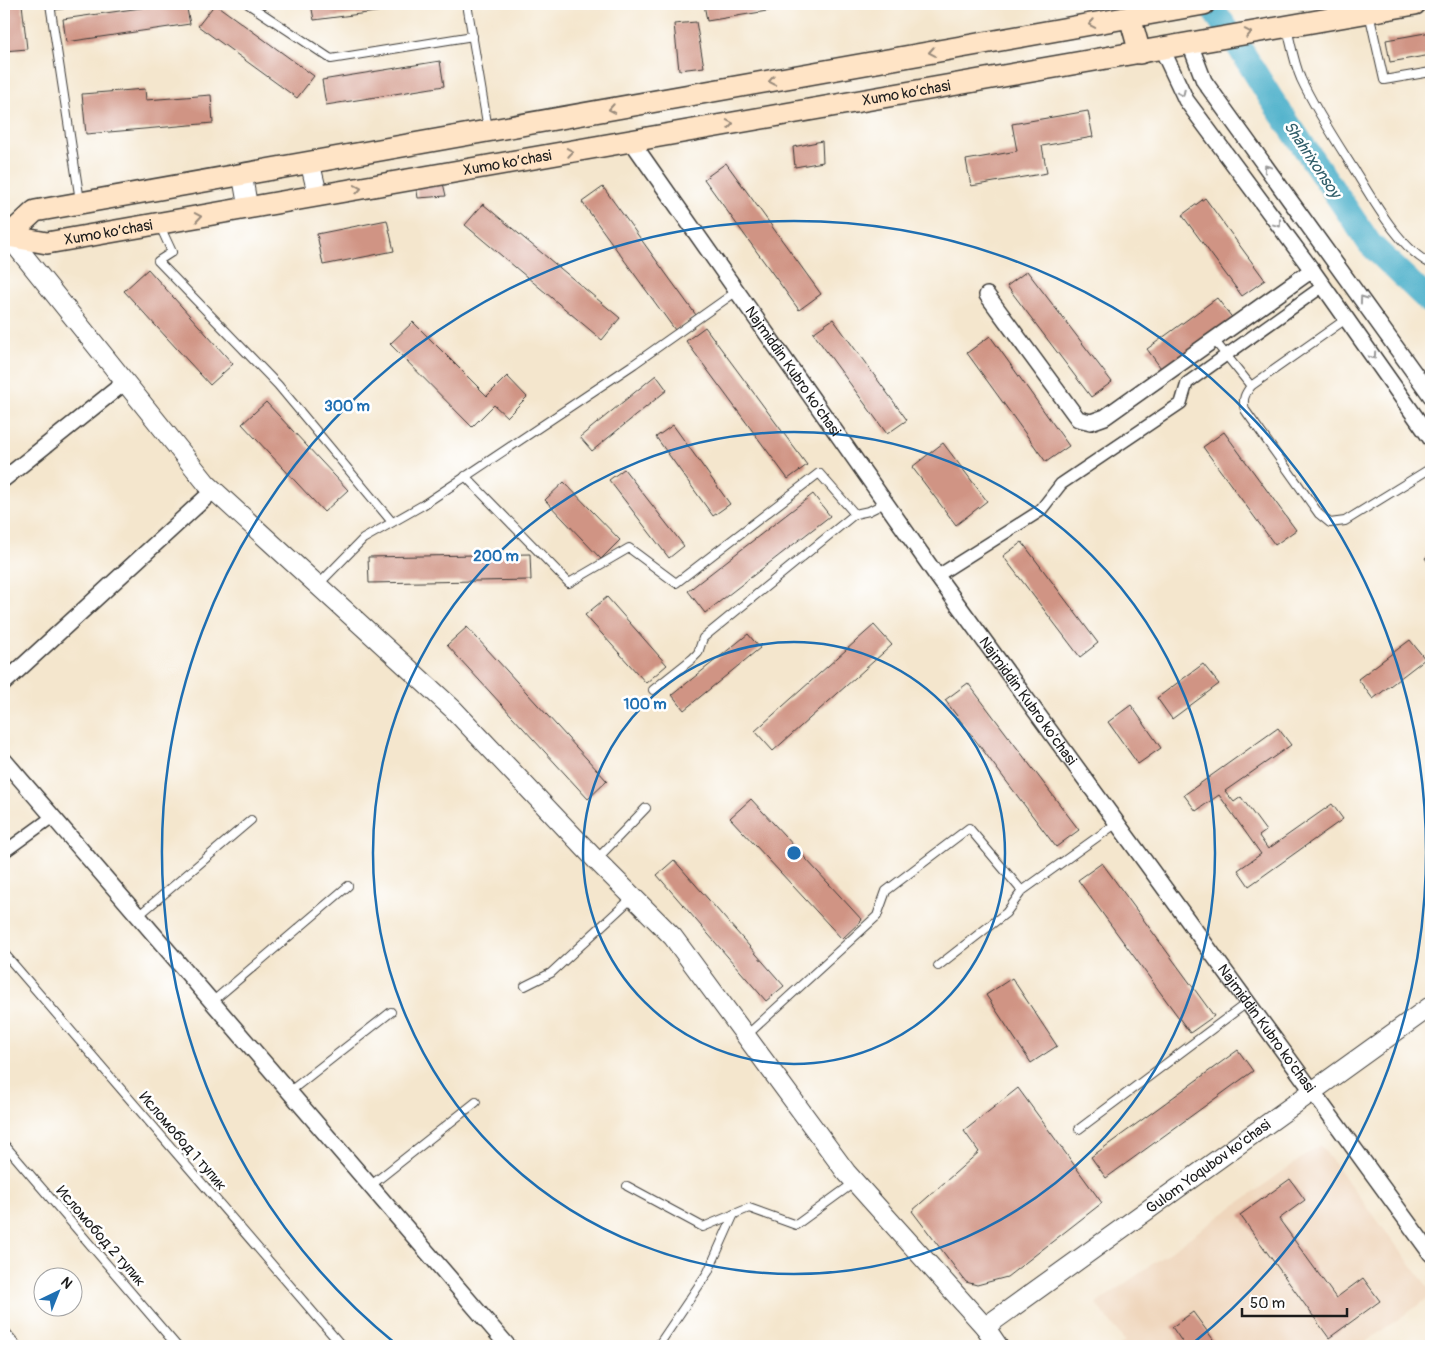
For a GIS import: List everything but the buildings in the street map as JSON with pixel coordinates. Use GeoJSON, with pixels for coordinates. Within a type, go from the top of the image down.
{"type":"FeatureCollection","features":[{"type":"Feature","properties":{"kind":"main road"},"geometry":{"type":"LineString","coordinates":[[5,234],[35,211],[1204,4]]}},
{"type":"Feature","properties":{"kind":"main road","name":"Xumo ko’chasi"},"geometry":{"type":"LineString","coordinates":[[5,234],[47,243],[1416,4]]}},
{"type":"Feature","properties":{"kind":"main road"},"geometry":{"type":"LineString","coordinates":[[1130,17],[1140,52]]}},
{"type":"Feature","properties":{"kind":"street"},"geometry":{"type":"LineString","coordinates":[[1199,42],[1204,81],[1431,396]]}},
{"type":"Feature","properties":{"kind":"street"},"geometry":{"type":"LineString","coordinates":[[1162,49],[1186,100],[1312,270],[1431,439]]}},
{"type":"Feature","properties":{"kind":"street","name":"Najmiddin Kubro ko'chasi"},"geometry":{"type":"LineString","coordinates":[[632,142],[937,576],[1431,1254]]}},
{"type":"Feature","properties":{"kind":"street"},"geometry":{"type":"LineString","coordinates":[[310,163],[318,196]]}},
{"type":"Feature","properties":{"kind":"street"},"geometry":{"type":"LineString","coordinates":[[242,174],[248,208]]}},
{"type":"Feature","properties":{"kind":"street"},"geometry":{"type":"LineString","coordinates":[[5,234],[207,484],[453,709],[672,937],[846,1172],[985,1327],[998,1346]]}},
{"type":"Feature","properties":{"kind":"street"},"geometry":{"type":"LineString","coordinates":[[987,295],[1078,419],[1091,422],[1105,417],[1312,270]]}},
{"type":"Feature","properties":{"kind":"street"},"geometry":{"type":"LineString","coordinates":[[937,576],[1040,511],[1061,484],[1181,403],[1187,383],[1323,286]]}},
{"type":"Feature","properties":{"kind":"street"},"geometry":{"type":"LineString","coordinates":[[1396,389],[1415,375]]}},
{"type":"Feature","properties":{"kind":"street"},"geometry":{"type":"LineString","coordinates":[[4,478],[125,382]]}},
{"type":"Feature","properties":{"kind":"street"},"geometry":{"type":"LineString","coordinates":[[4,682],[214,490]]}},
{"type":"Feature","properties":{"kind":"street"},"geometry":{"type":"LineString","coordinates":[[4,760],[508,1346]]}},
{"type":"Feature","properties":{"kind":"street"},"geometry":{"type":"LineString","coordinates":[[4,852],[52,817]]}},
{"type":"Feature","properties":{"kind":"street","name":"Gulom Yoqubov ko'chasi"},"geometry":{"type":"LineString","coordinates":[[985,1327],[1431,1006]]}},
{"type":"Feature","properties":{"kind":"lane"},"geometry":{"type":"LineString","coordinates":[[64,4],[51,5],[80,203]]}},
{"type":"Feature","properties":{"kind":"lane"},"geometry":{"type":"LineString","coordinates":[[248,4],[331,59],[473,36]]}},
{"type":"Feature","properties":{"kind":"lane"},"geometry":{"type":"LineString","coordinates":[[467,4],[488,131]]}},
{"type":"Feature","properties":{"kind":"lane"},"geometry":{"type":"LineString","coordinates":[[1369,12],[1384,80],[1431,72]]}},
{"type":"Feature","properties":{"kind":"lane"},"geometry":{"type":"LineString","coordinates":[[1286,26],[1300,77],[1322,120],[1391,226],[1410,248],[1431,264]]}},
{"type":"Feature","properties":{"kind":"lane"},"geometry":{"type":"LineString","coordinates":[[159,224],[172,252],[158,261],[278,385],[392,522]]}},
{"type":"Feature","properties":{"kind":"lane"},"geometry":{"type":"LineString","coordinates":[[317,585],[363,539],[423,505],[634,364],[737,291]]}},
{"type":"Feature","properties":{"kind":"lane"},"geometry":{"type":"LineString","coordinates":[[1346,319],[1252,386],[1245,394],[1243,402],[1245,410],[1319,514],[1330,523],[1345,521],[1431,468]]}},
{"type":"Feature","properties":{"kind":"lane"},"geometry":{"type":"LineString","coordinates":[[1214,340],[1252,386]]}},
{"type":"Feature","properties":{"kind":"lane"},"geometry":{"type":"LineString","coordinates":[[464,476],[569,583],[629,548],[676,583],[819,473],[856,514]]}},
{"type":"Feature","properties":{"kind":"lane"},"geometry":{"type":"LineString","coordinates":[[653,690],[698,653],[703,638],[856,514],[869,511],[885,502]]}},
{"type":"Feature","properties":{"kind":"lane"},"geometry":{"type":"LineString","coordinates":[[596,860],[646,808]]}},
{"type":"Feature","properties":{"kind":"lane"},"geometry":{"type":"LineString","coordinates":[[138,916],[251,820]]}},
{"type":"Feature","properties":{"kind":"lane"},"geometry":{"type":"LineString","coordinates":[[938,966],[1006,913],[1022,891],[1117,822]]}},
{"type":"Feature","properties":{"kind":"lane"},"geometry":{"type":"LineString","coordinates":[[745,1036],[877,916],[886,891],[969,828],[1022,891]]}},
{"type":"Feature","properties":{"kind":"lane"},"geometry":{"type":"LineString","coordinates":[[212,1002],[348,886]]}},
{"type":"Feature","properties":{"kind":"lane"},"geometry":{"type":"LineString","coordinates":[[525,986],[551,973],[633,897]]}},
{"type":"Feature","properties":{"kind":"lane","name":"Исломобод 1 тупик"},"geometry":{"type":"LineString","coordinates":[[4,953],[342,1346]]}},
{"type":"Feature","properties":{"kind":"lane"},"geometry":{"type":"LineString","coordinates":[[1079,1129],[1248,1002]]}},
{"type":"Feature","properties":{"kind":"lane"},"geometry":{"type":"LineString","coordinates":[[289,1092],[392,1012]]}},
{"type":"Feature","properties":{"kind":"lane"},"geometry":{"type":"LineString","coordinates":[[370,1186],[476,1102]]}},
{"type":"Feature","properties":{"kind":"lane","name":"Исломобод 2 тупик"},"geometry":{"type":"LineString","coordinates":[[4,1144],[177,1346]]}},
{"type":"Feature","properties":{"kind":"lane"},"geometry":{"type":"LineString","coordinates":[[627,1186],[704,1227],[749,1208],[796,1225],[855,1182]]}},
{"type":"Feature","properties":{"kind":"lane"},"geometry":{"type":"LineString","coordinates":[[658,1346],[708,1272],[734,1214]]}},
{"type":"Feature","properties":{"kind":"lane"},"geometry":{"type":"LineString","coordinates":[[4,1330],[18,1346]]}},
{"type":"Feature","properties":{"kind":"shaded area"},"geometry":{"type":"Polygon","coordinates":[[[1320,1145],[1431,1291],[1431,1296],[1360,1346],[1118,1346],[1125,1341],[1096,1304],[1320,1145]]]}},
{"type":"Feature","properties":{"kind":"waterway","name":"Shahrixonsoy"},"geometry":{"type":"LineString","coordinates":[[1209,4],[1370,244],[1431,302]]}}]}
